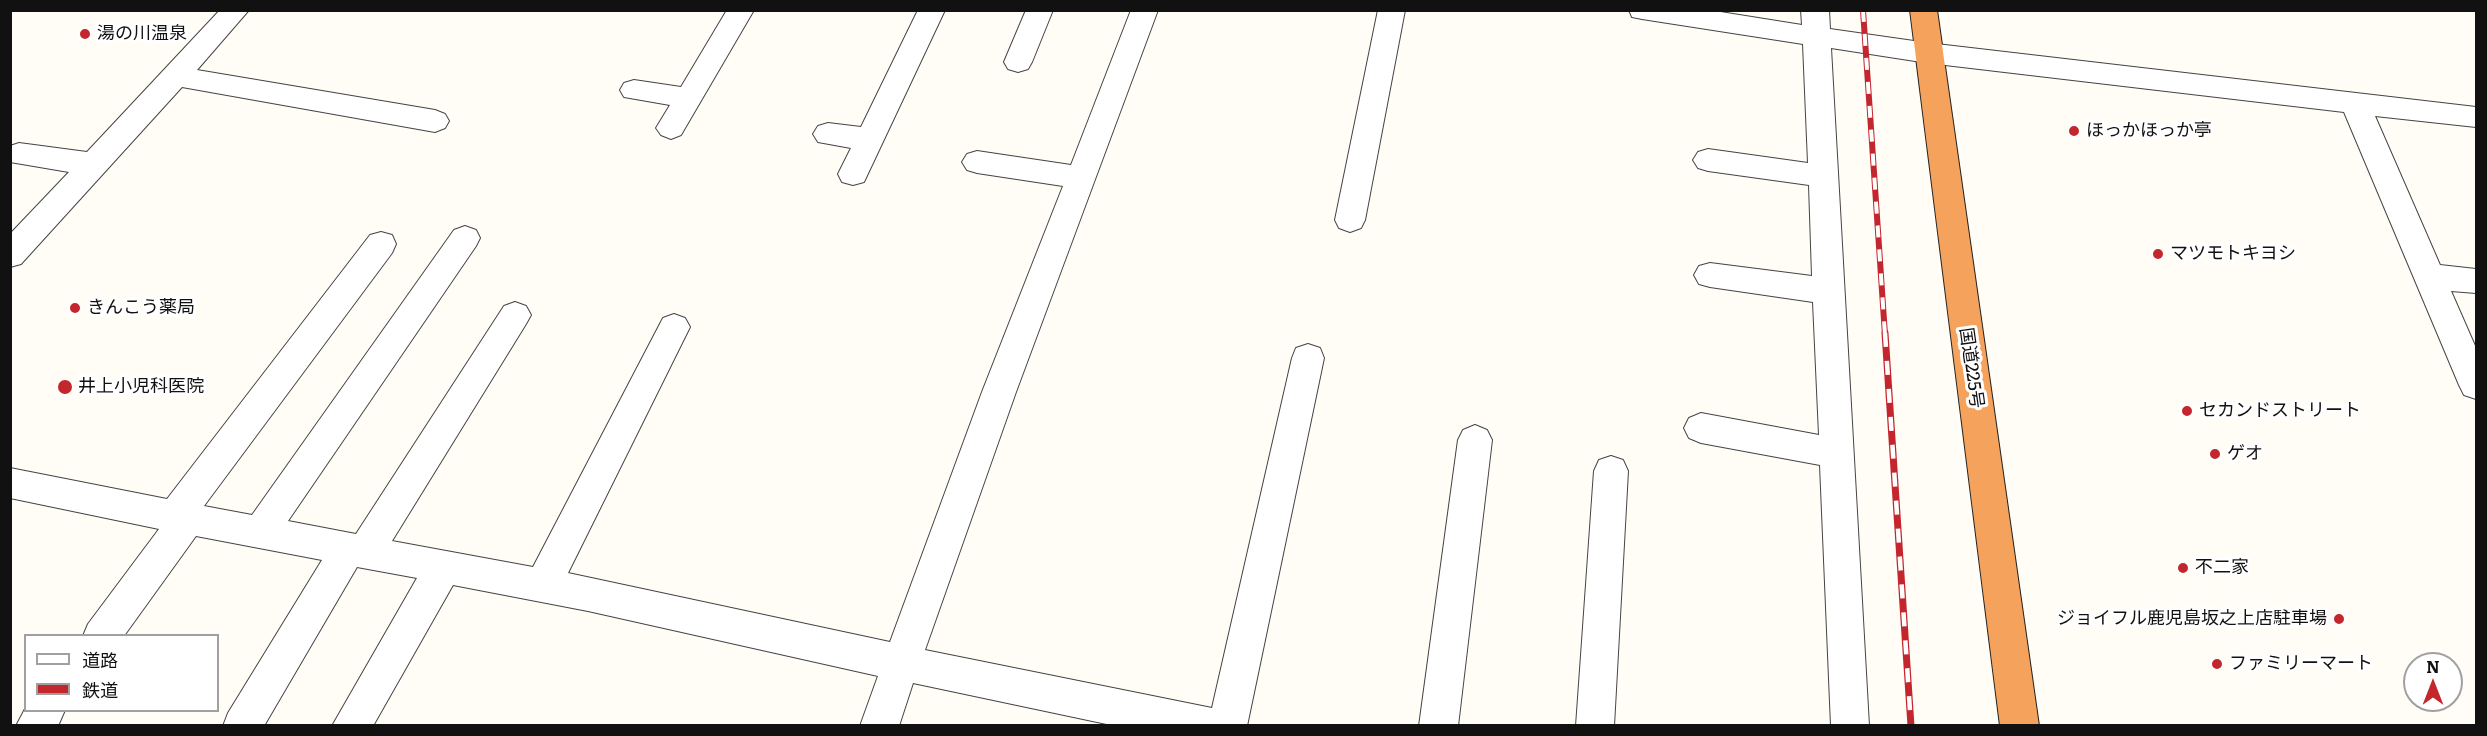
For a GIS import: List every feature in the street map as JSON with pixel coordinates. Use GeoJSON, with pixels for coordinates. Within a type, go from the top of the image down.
{"type":"FeatureCollection","features":[{"type":"Feature","properties":{"kind":"highway","name":"国道225号"},"geometry":{"type":"LineString","coordinates":[[1923,10],[2020,726]]}},
{"type":"Feature","properties":{"kind":"street"},"geometry":{"type":"LineString","coordinates":[[10,255],[236,10]]}},
{"type":"Feature","properties":{"kind":"street"},"geometry":{"type":"LineString","coordinates":[[670,128],[741,10]]}},
{"type":"Feature","properties":{"kind":"street"},"geometry":{"type":"LineString","coordinates":[[853,174],[932,10]]}},
{"type":"Feature","properties":{"kind":"street"},"geometry":{"type":"LineString","coordinates":[[1018,62],[1040,10]]}},
{"type":"Feature","properties":{"kind":"street"},"geometry":{"type":"LineString","coordinates":[[879,726],[999,392],[1145,10]]}},
{"type":"Feature","properties":{"kind":"street"},"geometry":{"type":"LineString","coordinates":[[1350,220],[1392,10]]}},
{"type":"Feature","properties":{"kind":"street"},"geometry":{"type":"LineString","coordinates":[[1642,10],[1815,23],[1928,53],[2476,117]]}},
{"type":"Feature","properties":{"kind":"street"},"geometry":{"type":"LineString","coordinates":[[1815,23],[1850,726]]}},
{"type":"Feature","properties":{"kind":"street"},"geometry":{"type":"LineString","coordinates":[[176,76],[435,121]]}},
{"type":"Feature","properties":{"kind":"street"},"geometry":{"type":"LineString","coordinates":[[634,90],[689,98]]}},
{"type":"Feature","properties":{"kind":"street"},"geometry":{"type":"LineString","coordinates":[[2355,103],[2476,385]]}},
{"type":"Feature","properties":{"kind":"street"},"geometry":{"type":"LineString","coordinates":[[828,134],[869,139]]}},
{"type":"Feature","properties":{"kind":"street"},"geometry":{"type":"LineString","coordinates":[[19,154],[95,164]]}},
{"type":"Feature","properties":{"kind":"street"},"geometry":{"type":"LineString","coordinates":[[1708,160],[1822,176]]}},
{"type":"Feature","properties":{"kind":"street"},"geometry":{"type":"LineString","coordinates":[[977,162],[1080,178]]}},
{"type":"Feature","properties":{"kind":"street"},"geometry":{"type":"LineString","coordinates":[[260,532],[465,237]]}},
{"type":"Feature","properties":{"kind":"street"},"geometry":{"type":"LineString","coordinates":[[102,634],[181,517],[381,244]]}},
{"type":"Feature","properties":{"kind":"street"},"geometry":{"type":"LineString","coordinates":[[1710,275],[1828,291]]}},
{"type":"Feature","properties":{"kind":"street"},"geometry":{"type":"LineString","coordinates":[[2430,276],[2476,281]]}},
{"type":"Feature","properties":{"kind":"street"},"geometry":{"type":"LineString","coordinates":[[242,726],[356,550],[515,315]]}},
{"type":"Feature","properties":{"kind":"street"},"geometry":{"type":"LineString","coordinates":[[543,585],[674,327]]}},
{"type":"Feature","properties":{"kind":"street"},"geometry":{"type":"LineString","coordinates":[[1227,726],[1308,358]]}},
{"type":"Feature","properties":{"kind":"street"},"geometry":{"type":"LineString","coordinates":[[1701,428],[1836,453]]}},
{"type":"Feature","properties":{"kind":"street"},"geometry":{"type":"LineString","coordinates":[[1438,726],[1475,441]]}},
{"type":"Feature","properties":{"kind":"street"},"geometry":{"type":"LineString","coordinates":[[1595,726],[1611,471]]}},
{"type":"Feature","properties":{"kind":"street"},"geometry":{"type":"LineString","coordinates":[[10,483],[543,585],[902,663],[1209,726]]}},
{"type":"Feature","properties":{"kind":"street"},"geometry":{"type":"LineString","coordinates":[[351,726],[444,567]]}},
{"type":"Feature","properties":{"kind":"street"},"geometry":{"type":"LineString","coordinates":[[36,726],[45,712]]}},
{"type":"Feature","properties":{"kind":"railway"},"geometry":{"type":"LineString","coordinates":[[1863,10],[1885,335]]}},
{"type":"Feature","properties":{"kind":"railway"},"geometry":{"type":"LineString","coordinates":[[1885,333],[1911,726]]}},
{"type":"Feature","properties":{"kind":"place","name":"湯の川温泉"},"geometry":{"type":"Point","coordinates":[85,34]}},
{"type":"Feature","properties":{"kind":"place","name":"ほっかほっか亭"},"geometry":{"type":"Point","coordinates":[2074,131]}},
{"type":"Feature","properties":{"kind":"place","name":"マツモトキヨシ"},"geometry":{"type":"Point","coordinates":[2158,254]}},
{"type":"Feature","properties":{"kind":"place","name":"きんこう薬局"},"geometry":{"type":"Point","coordinates":[75,308]}},
{"type":"Feature","properties":{"kind":"place","name":"井上小児科医院"},"geometry":{"type":"Point","coordinates":[65,387]}},
{"type":"Feature","properties":{"kind":"place","name":"セカンドストリート"},"geometry":{"type":"Point","coordinates":[2187,411]}},
{"type":"Feature","properties":{"kind":"place","name":"ゲオ"},"geometry":{"type":"Point","coordinates":[2215,454]}},
{"type":"Feature","properties":{"kind":"place","name":"不二家"},"geometry":{"type":"Point","coordinates":[2183,568]}},
{"type":"Feature","properties":{"kind":"place","name":"ジョイフル鹿児島坂之上店駐車場"},"geometry":{"type":"Point","coordinates":[2339,619]}},
{"type":"Feature","properties":{"kind":"place","name":"ファミリーマート"},"geometry":{"type":"Point","coordinates":[2217,664]}}]}
